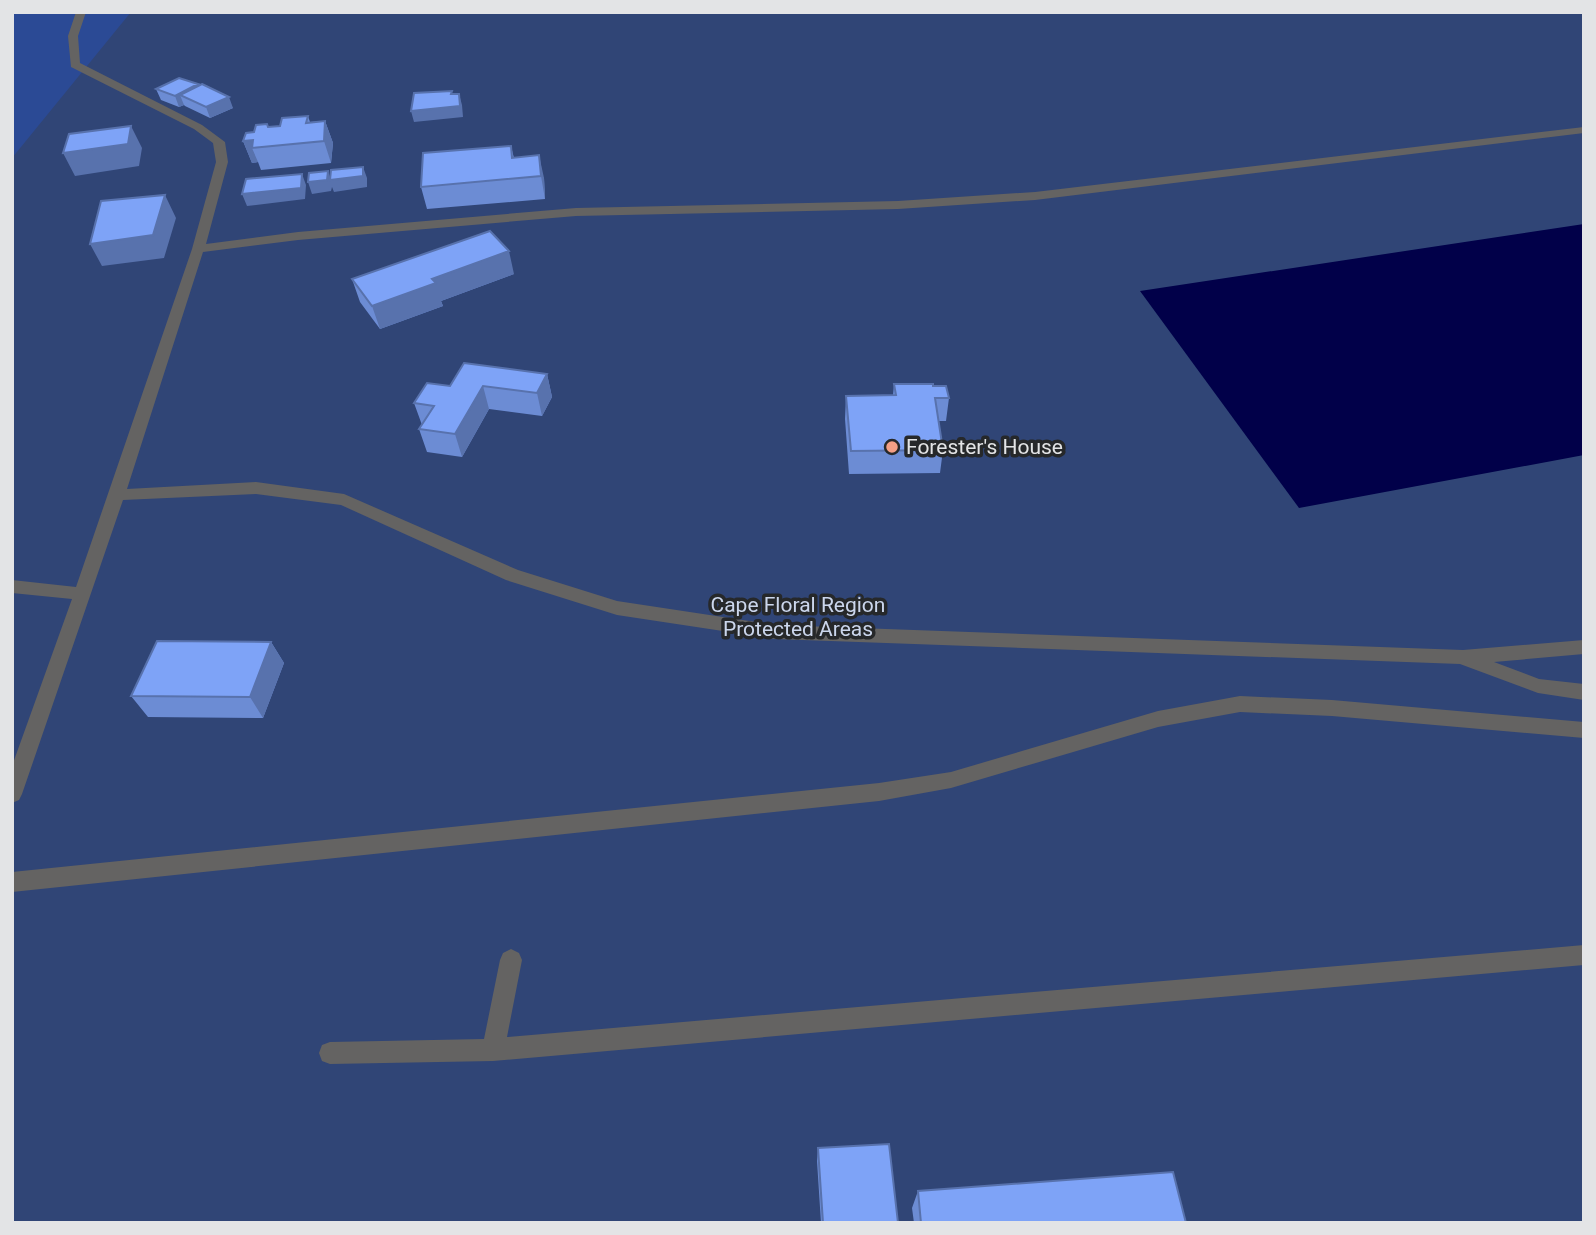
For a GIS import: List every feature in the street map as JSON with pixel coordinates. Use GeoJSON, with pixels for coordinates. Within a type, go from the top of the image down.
{"type":"FeatureCollection","features":[{"type":"Feature","properties":{"kind":"lane"},"geometry":{"type":"LineString","coordinates":[[12,794],[117,495],[198,249],[222,162],[219,142],[198,127],[75,65],[72,36],[81,12]]}},
{"type":"Feature","properties":{"kind":"lane"},"geometry":{"type":"LineString","coordinates":[[198,249],[298,236],[576,212],[885,206],[1035,196],[1584,130]]}},
{"type":"Feature","properties":{"kind":"lane"},"geometry":{"type":"LineString","coordinates":[[117,495],[256,488],[344,500],[512,575],[617,608],[775,632],[1461,657],[1584,647]]}},
{"type":"Feature","properties":{"kind":"lane"},"geometry":{"type":"LineString","coordinates":[[12,586],[82,594]]}},
{"type":"Feature","properties":{"kind":"lane"},"geometry":{"type":"LineString","coordinates":[[1461,657],[1538,686],[1584,692]]}},
{"type":"Feature","properties":{"kind":"lane"},"geometry":{"type":"LineString","coordinates":[[12,883],[110,870],[879,792],[951,780],[1158,719],[1240,704],[1332,708],[1584,730]]}},
{"type":"Feature","properties":{"kind":"lane"},"geometry":{"type":"LineString","coordinates":[[330,1053],[493,1050],[1584,955]]}},
{"type":"Feature","properties":{"kind":"lane"},"geometry":{"type":"LineString","coordinates":[[493,1050],[511,960]]}},
{"type":"Feature","properties":{"kind":"green space","name":"Cape Floral Region Protected Areas"},"geometry":{"type":"Polygon","coordinates":[[[12,12],[1584,12],[1584,1223],[12,1223],[12,12]]]}},
{"type":"Feature","properties":{"kind":"shaded area"},"geometry":{"type":"Polygon","coordinates":[[[12,12],[131,12],[12,158],[12,12]]]}},
{"type":"Feature","properties":{"kind":"shaded area"},"geometry":{"type":"Polygon","coordinates":[[[1584,224],[1584,455],[1299,508],[1140,291],[1584,224]]]}},
{"type":"Feature","properties":{"kind":"building"},"geometry":{"type":"Polygon","coordinates":[[[179,78],[198,84],[175,96],[156,89],[179,78]]]}},
{"type":"Feature","properties":{"kind":"building"},"geometry":{"type":"Polygon","coordinates":[[[202,84],[229,97],[206,107],[180,95],[202,84]]]}},
{"type":"Feature","properties":{"kind":"building"},"geometry":{"type":"Polygon","coordinates":[[[452,91],[451,94],[459,94],[460,106],[411,111],[414,93],[452,91]]]}},
{"type":"Feature","properties":{"kind":"building"},"geometry":{"type":"Polygon","coordinates":[[[308,116],[306,123],[325,121],[324,141],[252,148],[253,140],[243,141],[246,133],[254,132],[256,125],[280,126],[282,118],[308,116]]]}},
{"type":"Feature","properties":{"kind":"building"},"geometry":{"type":"Polygon","coordinates":[[[131,126],[128,144],[63,153],[69,134],[131,126]]]}},
{"type":"Feature","properties":{"kind":"building"},"geometry":{"type":"Polygon","coordinates":[[[511,146],[512,158],[539,155],[541,176],[421,187],[423,153],[511,146]]]}},
{"type":"Feature","properties":{"kind":"building"},"geometry":{"type":"Polygon","coordinates":[[[363,167],[363,176],[330,180],[331,170],[363,167]]]}},
{"type":"Feature","properties":{"kind":"building"},"geometry":{"type":"Polygon","coordinates":[[[328,171],[327,180],[308,182],[309,173],[328,171]]]}},
{"type":"Feature","properties":{"kind":"building"},"geometry":{"type":"Polygon","coordinates":[[[302,174],[301,188],[242,194],[246,179],[302,174]]]}},
{"type":"Feature","properties":{"kind":"building"},"geometry":{"type":"Polygon","coordinates":[[[165,195],[153,235],[90,244],[101,201],[165,195]]]}},
{"type":"Feature","properties":{"kind":"building"},"geometry":{"type":"Polygon","coordinates":[[[490,231],[509,251],[432,279],[436,283],[372,306],[352,279],[490,231]]]}},
{"type":"Feature","properties":{"kind":"building"},"geometry":{"type":"Polygon","coordinates":[[[464,363],[547,374],[537,393],[483,386],[455,434],[419,429],[434,406],[414,403],[427,383],[450,386],[464,363]]]}},
{"type":"Feature","properties":{"kind":"building"},"geometry":{"type":"Polygon","coordinates":[[[894,384],[946,386],[949,398],[935,398],[943,450],[851,451],[846,396],[896,395],[894,384]]]}},
{"type":"Feature","properties":{"kind":"building"},"geometry":{"type":"Polygon","coordinates":[[[157,641],[271,642],[250,697],[131,696],[157,641]]]}},
{"type":"Feature","properties":{"kind":"building"},"geometry":{"type":"Polygon","coordinates":[[[889,1144],[898,1223],[823,1223],[818,1148],[889,1144]]]}},
{"type":"Feature","properties":{"kind":"building"},"geometry":{"type":"Polygon","coordinates":[[[1173,1172],[1186,1223],[921,1223],[918,1191],[1173,1172]]]}},
{"type":"Feature","properties":{"kind":"place","name":"Forester's House"},"geometry":{"type":"Point","coordinates":[892,447]}}]}
